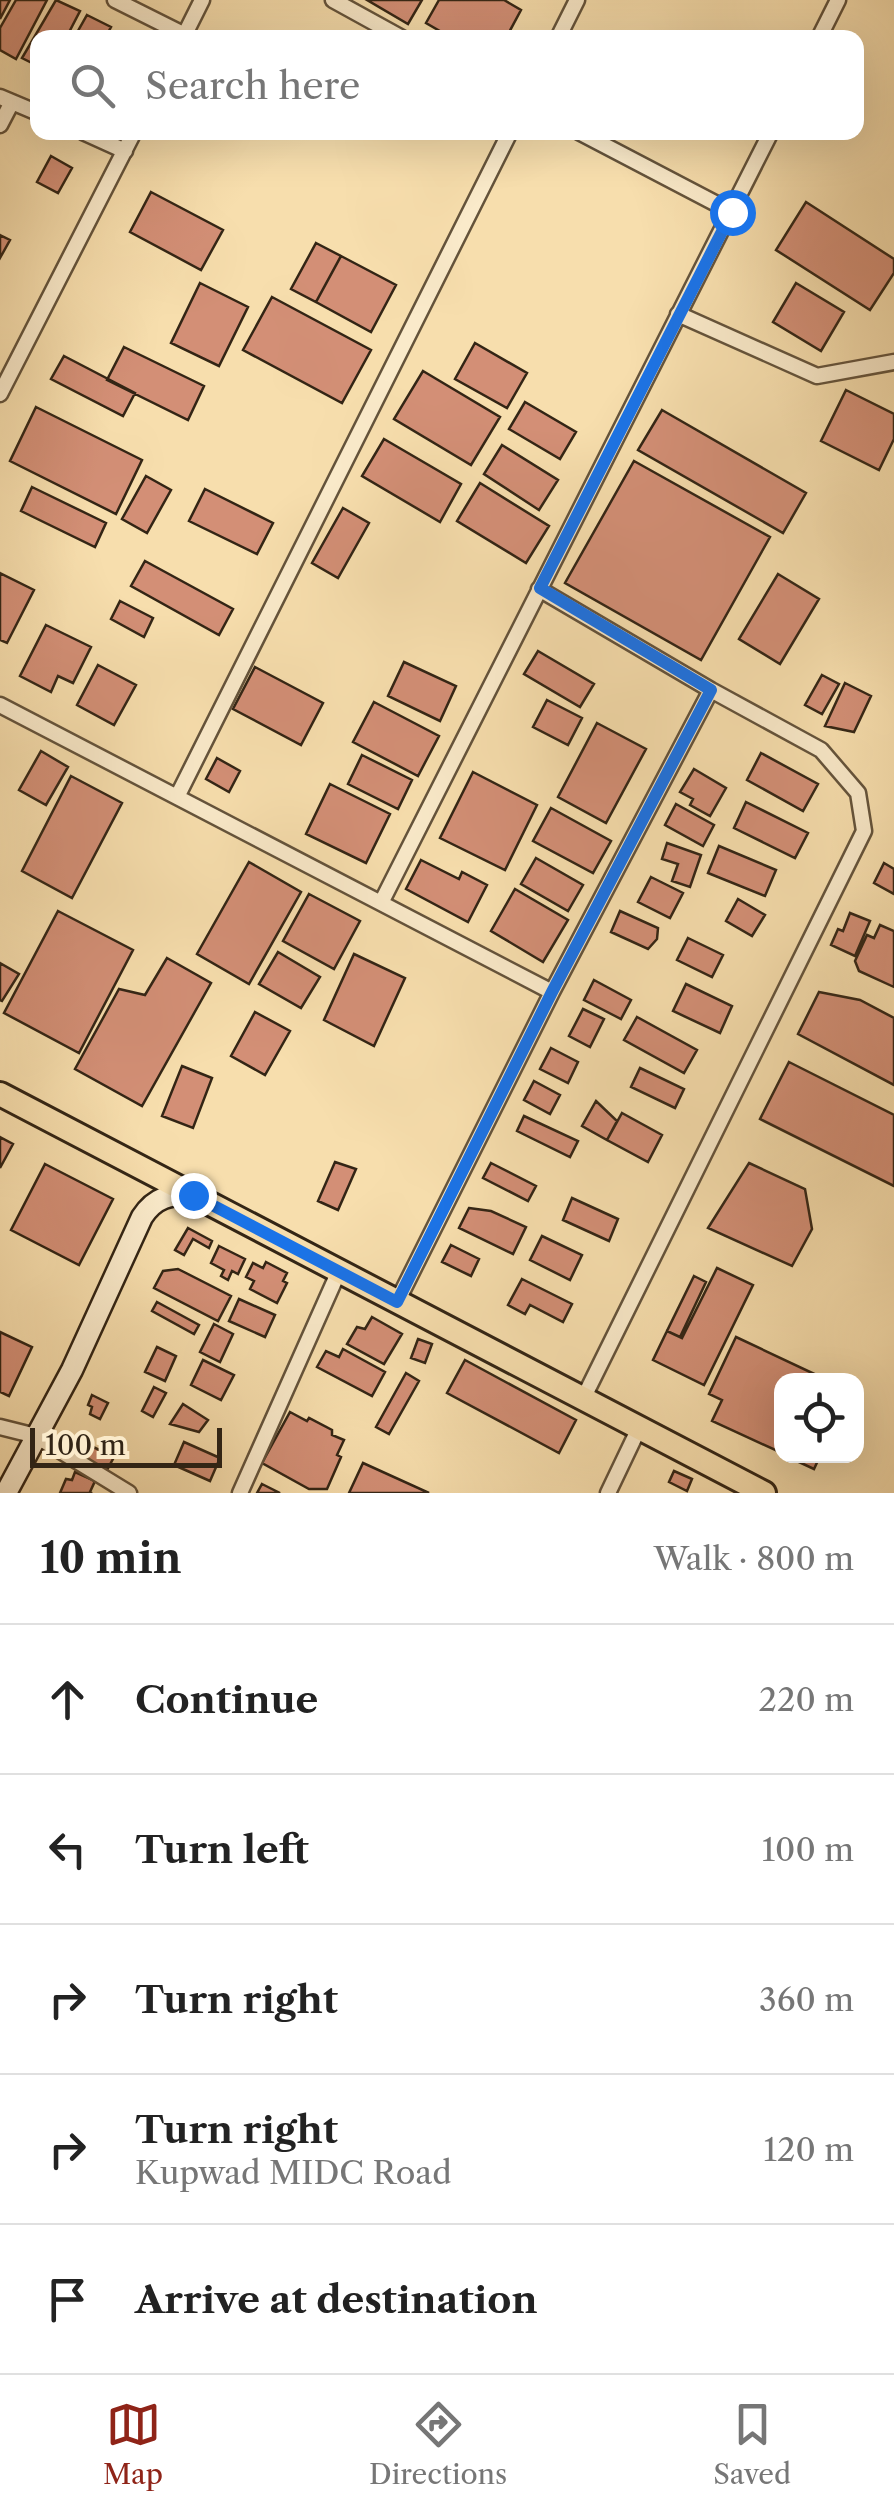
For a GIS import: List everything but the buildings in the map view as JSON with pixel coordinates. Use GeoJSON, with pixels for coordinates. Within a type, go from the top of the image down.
{"type":"FeatureCollection","features":[{"type":"Feature","properties":{"kind":"main road"},"geometry":{"type":"LineString","coordinates":[[0,1094],[764,1493]]}},
{"type":"Feature","properties":{"kind":"main road"},"geometry":{"type":"LineString","coordinates":[[6,1493],[72,1370],[149,1207],[174,1194],[193,1195]]}},
{"type":"Feature","properties":{"kind":"street"},"geometry":{"type":"LineString","coordinates":[[115,0],[172,30]]}},
{"type":"Feature","properties":{"kind":"street"},"geometry":{"type":"LineString","coordinates":[[187,30],[202,0]]}},
{"type":"Feature","properties":{"kind":"street"},"geometry":{"type":"LineString","coordinates":[[333,0],[387,30]]}},
{"type":"Feature","properties":{"kind":"street"},"geometry":{"type":"LineString","coordinates":[[562,30],[577,0]]}},
{"type":"Feature","properties":{"kind":"street"},"geometry":{"type":"LineString","coordinates":[[823,30],[838,0]]}},
{"type":"Feature","properties":{"kind":"street"},"geometry":{"type":"LineString","coordinates":[[0,124],[6,99],[30,110]]}},
{"type":"Feature","properties":{"kind":"street"},"geometry":{"type":"LineString","coordinates":[[101,140],[125,151]]}},
{"type":"Feature","properties":{"kind":"street"},"geometry":{"type":"LineString","coordinates":[[0,394],[5,368],[130,140]]}},
{"type":"Feature","properties":{"kind":"street"},"geometry":{"type":"LineString","coordinates":[[177,797],[506,140]]}},
{"type":"Feature","properties":{"kind":"street"},"geometry":{"type":"LineString","coordinates":[[595,140],[732,212]]}},
{"type":"Feature","properties":{"kind":"street"},"geometry":{"type":"LineString","coordinates":[[381,903],[768,140]]}},
{"type":"Feature","properties":{"kind":"street"},"geometry":{"type":"LineString","coordinates":[[678,314],[818,376],[894,362]]}},
{"type":"Feature","properties":{"kind":"street"},"geometry":{"type":"LineString","coordinates":[[540,588],[820,750],[858,792],[864,831],[584,1398]]}},
{"type":"Feature","properties":{"kind":"street"},"geometry":{"type":"LineString","coordinates":[[397,1302],[552,992],[711,690]]}},
{"type":"Feature","properties":{"kind":"street"},"geometry":{"type":"LineString","coordinates":[[0,705],[552,992]]}},
{"type":"Feature","properties":{"kind":"street"},"geometry":{"type":"LineString","coordinates":[[240,1493],[339,1271]]}},
{"type":"Feature","properties":{"kind":"street"},"geometry":{"type":"LineString","coordinates":[[0,1427],[36,1436],[129,1493]]}},
{"type":"Feature","properties":{"kind":"street"},"geometry":{"type":"LineString","coordinates":[[608,1493],[639,1428]]}},
{"type":"Feature","properties":{"kind":"route"},"geometry":{"type":"LineString","coordinates":[[193,1195],[397,1302],[552,992],[711,690],[540,588],[732,212]]}}]}
